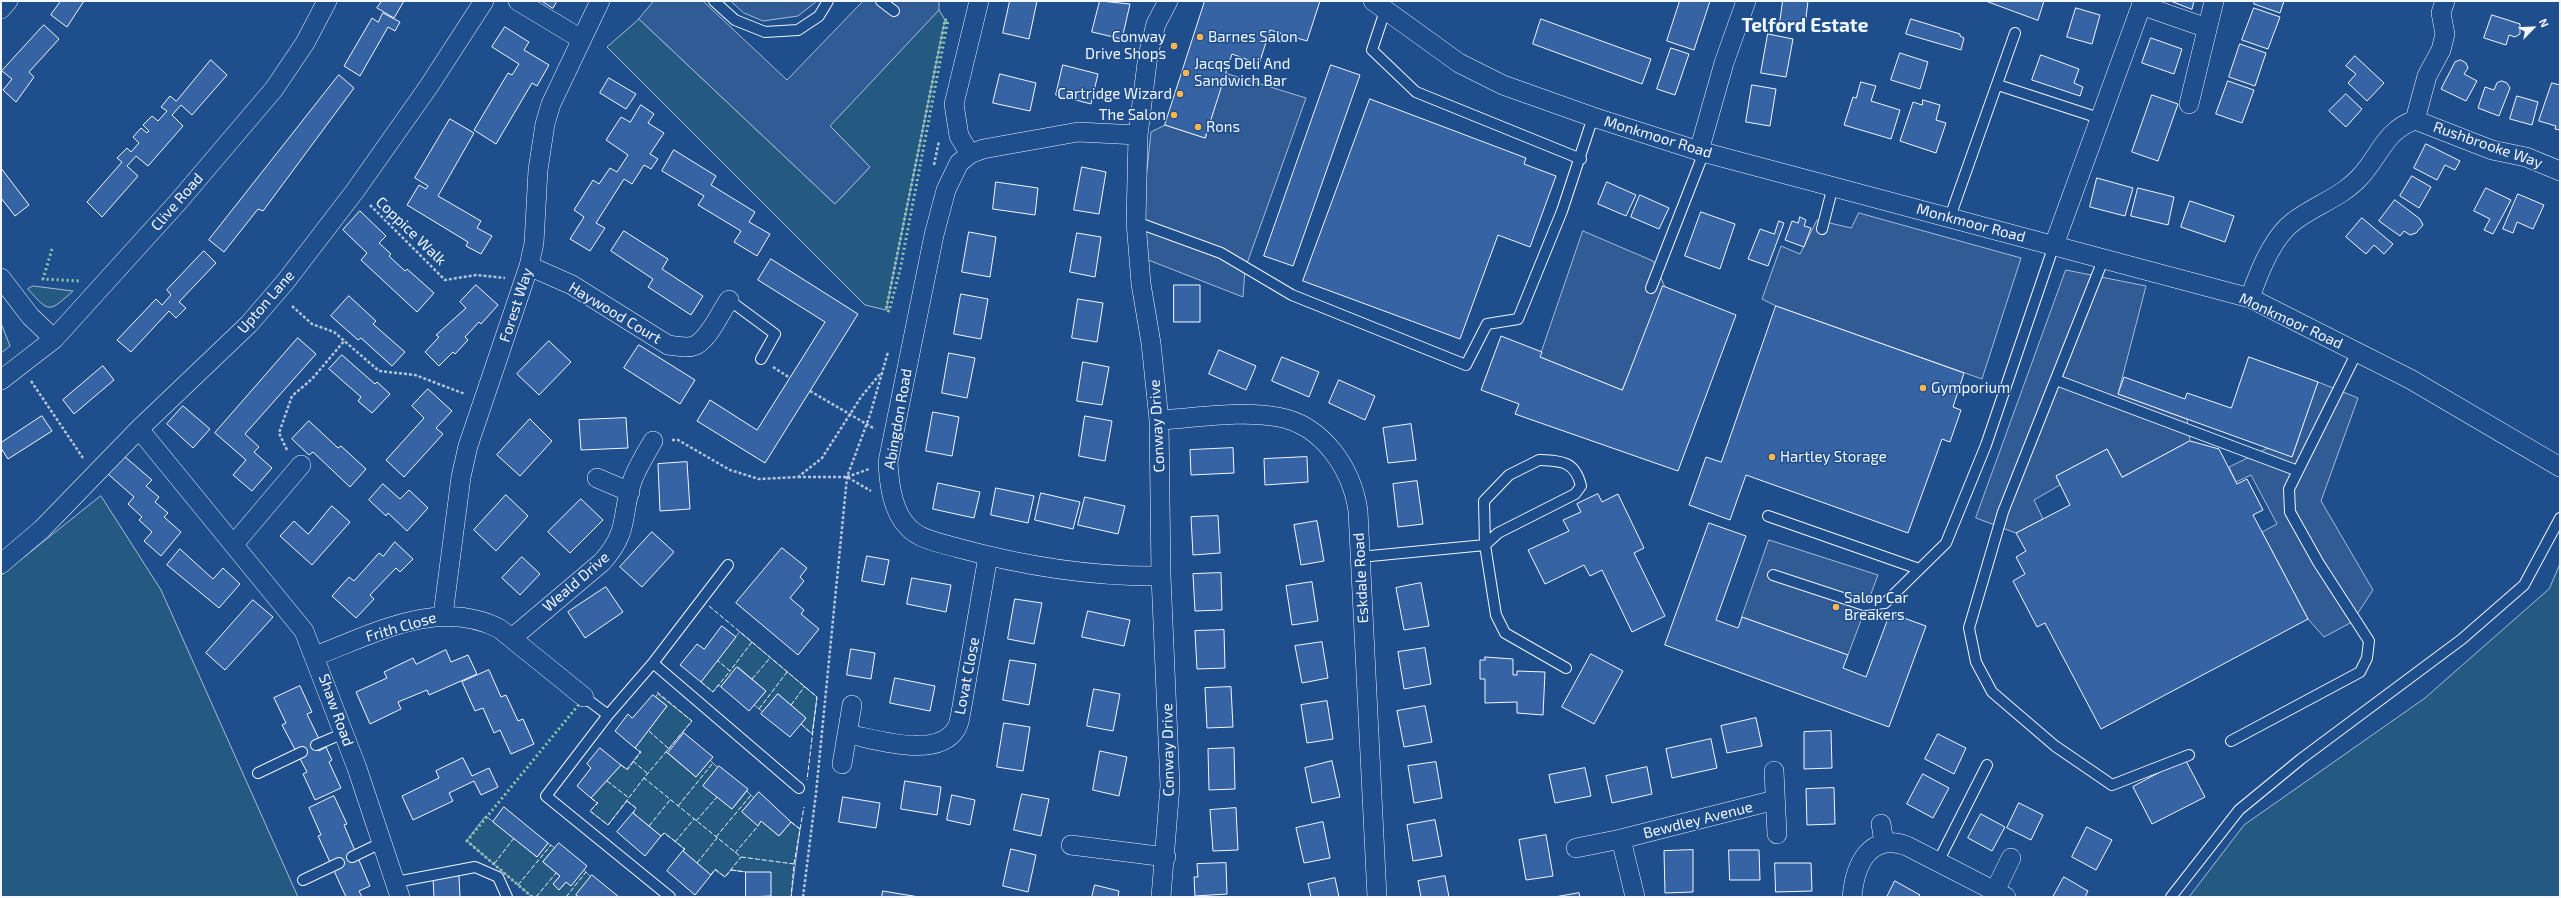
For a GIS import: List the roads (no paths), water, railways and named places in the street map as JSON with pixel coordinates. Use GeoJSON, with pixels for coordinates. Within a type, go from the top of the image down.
{"type":"FeatureCollection","features":[{"type":"Feature","properties":{"kind":"street"},"geometry":{"type":"LineString","coordinates":[[1,9],[8,1]]}},
{"type":"Feature","properties":{"kind":"street","name":"Clive Road"},"geometry":{"type":"LineString","coordinates":[[1,380],[54,339],[122,266],[274,89],[304,43],[327,1]]}},
{"type":"Feature","properties":{"kind":"street","name":"Upton Lane"},"geometry":{"type":"LineString","coordinates":[[1,564],[42,529],[139,429],[249,324],[276,293],[355,191],[429,86],[484,1]]}},
{"type":"Feature","properties":{"kind":"street"},"geometry":{"type":"LineString","coordinates":[[518,1],[581,39]]}},
{"type":"Feature","properties":{"kind":"street","name":"Forest Way"},"geometry":{"type":"LineString","coordinates":[[443,615],[461,477],[482,402],[527,275],[534,243],[538,170],[545,124],[551,104],[600,1]]}},
{"type":"Feature","properties":{"kind":"street"},"geometry":{"type":"LineString","coordinates":[[979,1],[954,104],[959,136],[970,154],[998,146],[1078,132],[1138,135]]}},
{"type":"Feature","properties":{"kind":"street","name":"Conway Drive"},"geometry":{"type":"LineString","coordinates":[[1161,897],[1166,857],[1170,786],[1161,576],[1159,420],[1151,343],[1141,284],[1136,222],[1138,135],[1148,56],[1156,24],[1168,1]]}},
{"type":"Feature","properties":{"kind":"street"},"geometry":{"type":"LineString","coordinates":[[1701,152],[1724,63],[1746,1]]}},
{"type":"Feature","properties":{"kind":"street"},"geometry":{"type":"LineString","coordinates":[[2250,298],[2259,271],[2272,248],[2292,222],[2343,193],[2360,177],[2386,139],[2401,125],[2415,120],[2427,76],[2441,50],[2445,34],[2441,13],[2445,1]]}},
{"type":"Feature","properties":{"kind":"street"},"geometry":{"type":"LineString","coordinates":[[2188,104],[2214,2]]}},
{"type":"Feature","properties":{"kind":"street"},"geometry":{"type":"LineString","coordinates":[[2054,245],[2142,3],[2207,28]]}},
{"type":"Feature","properties":{"kind":"street","name":"Monkmoor Road"},"geometry":{"type":"LineString","coordinates":[[1379,6],[1459,64],[1503,85],[1593,117],[1701,152],[2250,298],[2410,379],[2560,467]]}},
{"type":"Feature","properties":{"kind":"street","name":"Rushbrooke Way"},"geometry":{"type":"LineString","coordinates":[[2415,120],[2492,150],[2526,156],[2560,171]]}},
{"type":"Feature","properties":{"kind":"street","name":"Abingdon Road"},"geometry":{"type":"LineString","coordinates":[[970,154],[959,163],[946,190],[934,235],[888,462],[889,484],[895,505],[907,527],[926,539],[988,556],[1072,572],[1117,577],[1161,576]]}},
{"type":"Feature","properties":{"kind":"street","name":"Haywood Court"},"geometry":{"type":"LineString","coordinates":[[527,275],[572,285],[668,345],[683,347],[695,345],[705,336],[728,300]]}},
{"type":"Feature","properties":{"kind":"street"},"geometry":{"type":"LineString","coordinates":[[1,278],[30,316],[54,339]]}},
{"type":"Feature","properties":{"kind":"street","name":"Eskdale Road"},"geometry":{"type":"LineString","coordinates":[[1159,420],[1258,414],[1279,417],[1311,431],[1325,443],[1347,472],[1355,494],[1360,557],[1377,897]]}},
{"type":"Feature","properties":{"kind":"street","name":"Shaw Road"},"geometry":{"type":"LineString","coordinates":[[139,429],[295,617],[304,631],[344,732],[398,889]]}},
{"type":"Feature","properties":{"kind":"street","name":"Weald Drive"},"geometry":{"type":"LineString","coordinates":[[512,638],[602,562],[615,548],[622,532],[630,492],[637,470],[653,441]]}},
{"type":"Feature","properties":{"kind":"street"},"geometry":{"type":"LineString","coordinates":[[234,544],[301,465]]}},
{"type":"Feature","properties":{"kind":"street"},"geometry":{"type":"LineString","coordinates":[[597,478],[630,492]]}},
{"type":"Feature","properties":{"kind":"street","name":"Lovat Close"},"geometry":{"type":"LineString","coordinates":[[847,734],[918,746],[933,746],[948,738],[956,729],[962,712],[988,556]]}},
{"type":"Feature","properties":{"kind":"street","name":"Frith Close"},"geometry":{"type":"LineString","coordinates":[[315,656],[417,619],[443,615],[486,622],[512,638],[584,697]]}},
{"type":"Feature","properties":{"kind":"street"},"geometry":{"type":"LineString","coordinates":[[842,764],[852,705]]}},
{"type":"Feature","properties":{"kind":"street","name":"Bewdley Avenue"},"geometry":{"type":"LineString","coordinates":[[1774,771],[1777,834]]}},
{"type":"Feature","properties":{"kind":"street","name":"Bewdley Avenue"},"geometry":{"type":"LineString","coordinates":[[1576,848],[1621,839],[1775,800]]}},
{"type":"Feature","properties":{"kind":"street"},"geometry":{"type":"LineString","coordinates":[[1881,824],[1884,842]]}},
{"type":"Feature","properties":{"kind":"street"},"geometry":{"type":"LineString","coordinates":[[1621,839],[1635,897]]}},
{"type":"Feature","properties":{"kind":"street"},"geometry":{"type":"LineString","coordinates":[[1852,897],[1856,879],[1867,853],[1874,846],[1884,842],[1896,842],[1907,846],[2000,894],[2011,858]]}},
{"type":"Feature","properties":{"kind":"street"},"geometry":{"type":"LineString","coordinates":[[1071,845],[1166,857]]}},
{"type":"Feature","properties":{"kind":"lane"},"geometry":{"type":"LineString","coordinates":[[714,1],[735,20],[765,32],[798,30],[819,16],[828,1]]}},
{"type":"Feature","properties":{"kind":"lane"},"geometry":{"type":"LineString","coordinates":[[881,1],[894,11]]}},
{"type":"Feature","properties":{"kind":"lane"},"geometry":{"type":"LineString","coordinates":[[1379,6],[1372,50],[1416,92],[1581,159]]}},
{"type":"Feature","properties":{"kind":"lane"},"geometry":{"type":"LineString","coordinates":[[1950,217],[1998,85],[2015,33]]}},
{"type":"Feature","properties":{"kind":"lane"},"geometry":{"type":"LineString","coordinates":[[1998,85],[2099,118]]}},
{"type":"Feature","properties":{"kind":"lane"},"geometry":{"type":"LineString","coordinates":[[1136,222],[1221,253],[1292,295],[1466,365],[1487,324],[1518,319],[1581,159],[1593,117]]}},
{"type":"Feature","properties":{"kind":"lane"},"geometry":{"type":"LineString","coordinates":[[1651,288],[1701,152]]}},
{"type":"Feature","properties":{"kind":"lane"},"geometry":{"type":"LineString","coordinates":[[1822,229],[1833,186]]}},
{"type":"Feature","properties":{"kind":"lane"},"geometry":{"type":"LineString","coordinates":[[1773,575],[1864,605],[1885,603],[1946,543],[1986,445],[2054,245]]}},
{"type":"Feature","properties":{"kind":"lane"},"geometry":{"type":"LineString","coordinates":[[2103,260],[2003,512],[1969,628],[1976,662],[1992,692],[2055,746],[2112,785],[2189,755]]}},
{"type":"Feature","properties":{"kind":"lane"},"geometry":{"type":"LineString","coordinates":[[728,300],[775,334],[761,359]]}},
{"type":"Feature","properties":{"kind":"lane"},"geometry":{"type":"LineString","coordinates":[[2232,741],[2360,672],[2366,658],[2369,641],[2318,562],[2290,512],[2289,489],[2357,352]]}},
{"type":"Feature","properties":{"kind":"lane"},"geometry":{"type":"LineString","coordinates":[[2056,380],[2298,471]]}},
{"type":"Feature","properties":{"kind":"lane"},"geometry":{"type":"LineString","coordinates":[[1360,557],[1485,544],[1498,533],[1575,494],[1580,486],[1578,473],[1569,464],[1539,460],[1509,475],[1484,501],[1485,544],[1496,615],[1505,633],[1566,668]]}},
{"type":"Feature","properties":{"kind":"lane"},"geometry":{"type":"LineString","coordinates":[[1768,516],[1918,569]]}},
{"type":"Feature","properties":{"kind":"lane"},"geometry":{"type":"LineString","coordinates":[[2171,897],[2239,810],[2301,760],[2462,639],[2524,585],[2560,518]]}},
{"type":"Feature","properties":{"kind":"lane"},"geometry":{"type":"LineString","coordinates":[[670,897],[546,796],[608,715],[653,663],[728,565]]}},
{"type":"Feature","properties":{"kind":"lane"},"geometry":{"type":"LineString","coordinates":[[653,663],[798,788]]}},
{"type":"Feature","properties":{"kind":"lane"},"geometry":{"type":"LineString","coordinates":[[584,697],[608,715]]}},
{"type":"Feature","properties":{"kind":"lane"},"geometry":{"type":"LineString","coordinates":[[316,745],[344,732]]}},
{"type":"Feature","properties":{"kind":"lane"},"geometry":{"type":"LineString","coordinates":[[258,773],[302,752]]}},
{"type":"Feature","properties":{"kind":"lane"},"geometry":{"type":"LineString","coordinates":[[1938,862],[1987,764]]}},
{"type":"Feature","properties":{"kind":"lane"},"geometry":{"type":"LineString","coordinates":[[352,857],[383,842]]}},
{"type":"Feature","properties":{"kind":"lane"},"geometry":{"type":"LineString","coordinates":[[303,880],[339,863]]}},
{"type":"Feature","properties":{"kind":"lane"},"geometry":{"type":"LineString","coordinates":[[398,889],[475,866],[498,876],[507,897]]}},
{"type":"Feature","properties":{"kind":"place","name":"Barnes Salon"},"geometry":{"type":"Point","coordinates":[1200,37]}},
{"type":"Feature","properties":{"kind":"place","name":"Conway Drive Shops"},"geometry":{"type":"Point","coordinates":[1174,46]}},
{"type":"Feature","properties":{"kind":"place","name":"Jacqs Deli And Sandwich Bar"},"geometry":{"type":"Point","coordinates":[1186,73]}},
{"type":"Feature","properties":{"kind":"place","name":"Cartridge Wizard"},"geometry":{"type":"Point","coordinates":[1180,94]}},
{"type":"Feature","properties":{"kind":"place","name":"The Salon"},"geometry":{"type":"Point","coordinates":[1174,115]}},
{"type":"Feature","properties":{"kind":"place","name":"Rons"},"geometry":{"type":"Point","coordinates":[1198,127]}},
{"type":"Feature","properties":{"kind":"place","name":"Gymporium"},"geometry":{"type":"Point","coordinates":[1923,388]}},
{"type":"Feature","properties":{"kind":"place","name":"Hartley Storage"},"geometry":{"type":"Point","coordinates":[1772,457]}},
{"type":"Feature","properties":{"kind":"place","name":"Salop Car Breakers"},"geometry":{"type":"Point","coordinates":[1836,607]}},
{"type":"Feature","properties":{"kind":"district","name":"Telford Estate"},"geometry":{"type":"Point","coordinates":[1805,26]}}]}
